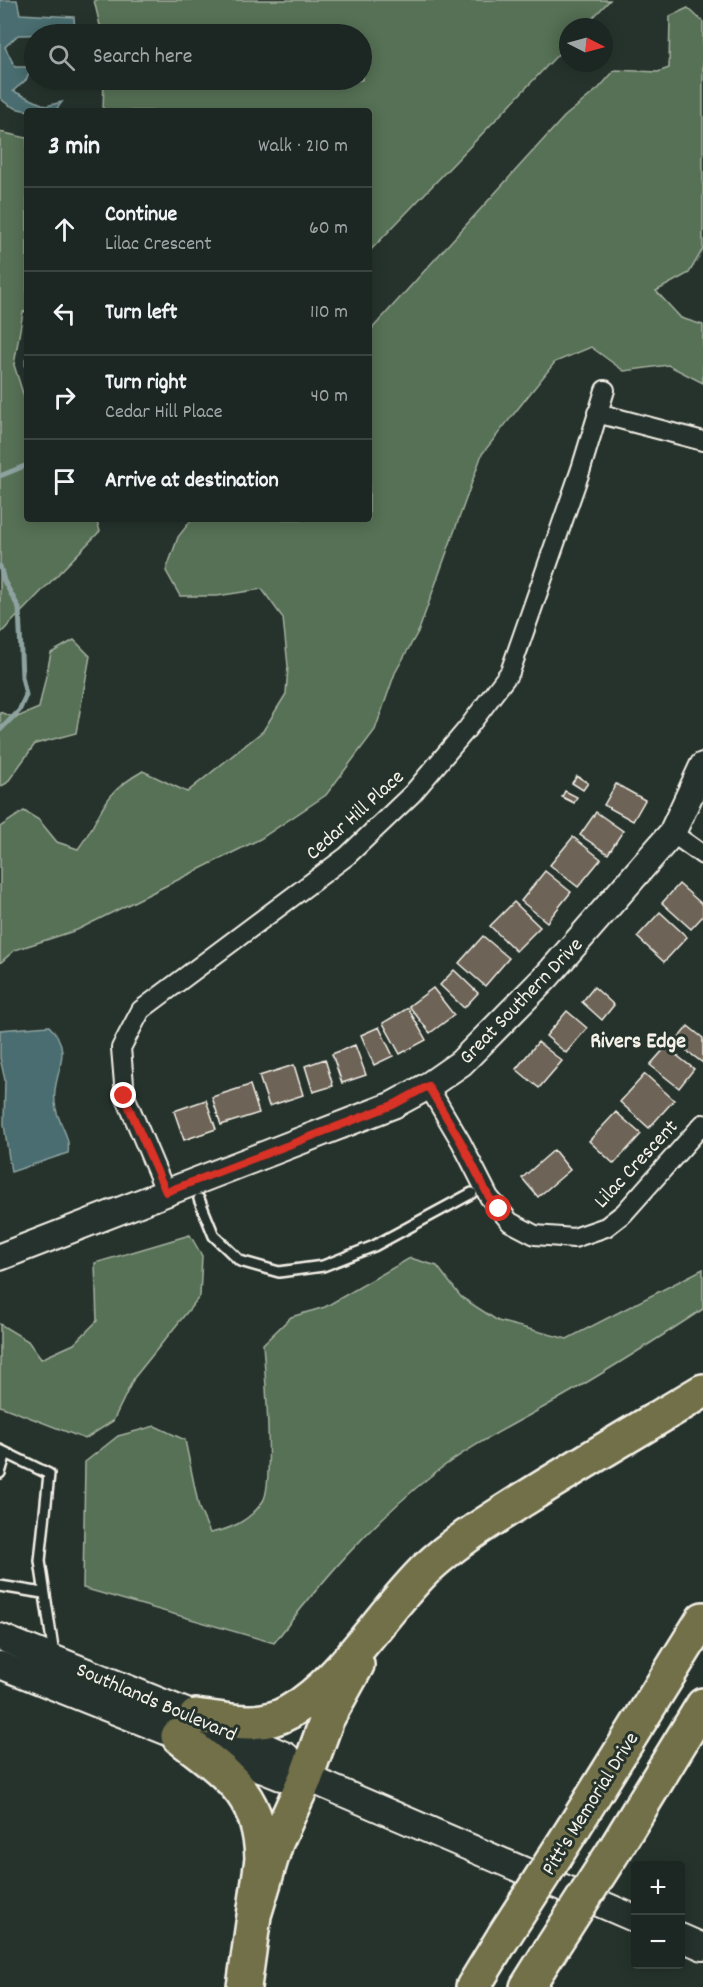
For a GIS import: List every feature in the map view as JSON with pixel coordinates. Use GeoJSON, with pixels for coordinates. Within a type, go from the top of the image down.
{"type":"FeatureCollection","features":[{"type":"Feature","properties":{"kind":"highway"},"geometry":{"type":"LineString","coordinates":[[187,1726],[251,1724],[277,1719],[289,1713],[332,1677],[427,1568],[482,1526],[703,1391]]}},
{"type":"Feature","properties":{"kind":"highway"},"geometry":{"type":"LineString","coordinates":[[255,1912],[276,1843],[306,1777],[327,1719],[394,1605]]}},
{"type":"Feature","properties":{"kind":"highway","name":"Pitt's Memorial Drive"},"geometry":{"type":"LineString","coordinates":[[473,1987],[703,1619]]}},
{"type":"Feature","properties":{"kind":"highway"},"geometry":{"type":"LineString","coordinates":[[527,1987],[703,1705]]}},
{"type":"Feature","properties":{"kind":"highway"},"geometry":{"type":"LineString","coordinates":[[187,1726],[223,1772],[243,1793],[256,1814],[262,1859],[244,1987]]}},
{"type":"Feature","properties":{"kind":"main road","name":"Great Southern Drive"},"geometry":{"type":"LineString","coordinates":[[0,1257],[393,1105],[428,1086],[461,1063],[504,1022],[623,892],[672,833],[703,766]]}},
{"type":"Feature","properties":{"kind":"main road","name":"Southlands Boulevard"},"geometry":{"type":"LineString","coordinates":[[0,1637],[54,1658],[281,1777],[306,1777],[631,1917]]}},
{"type":"Feature","properties":{"kind":"main road","name":"Southlands Boulevard"},"geometry":{"type":"LineString","coordinates":[[0,1665],[187,1726]]}},
{"type":"Feature","properties":{"kind":"main road"},"geometry":{"type":"LineString","coordinates":[[685,1939],[703,1947]]}},
{"type":"Feature","properties":{"kind":"street","name":"Cedar Hill Place"},"geometry":{"type":"LineString","coordinates":[[166,1192],[124,1096],[121,1048],[141,1010],[347,856],[412,794],[467,729],[510,672],[581,469],[605,390]]}},
{"type":"Feature","properties":{"kind":"street"},"geometry":{"type":"LineString","coordinates":[[597,413],[703,441]]}},
{"type":"Feature","properties":{"kind":"street"},"geometry":{"type":"LineString","coordinates":[[672,833],[703,855]]}},
{"type":"Feature","properties":{"kind":"street","name":"Lilac Crescent"},"geometry":{"type":"LineString","coordinates":[[428,1086],[461,1142],[489,1197],[510,1222],[535,1235],[574,1238],[606,1227],[624,1213],[703,1124]]}},
{"type":"Feature","properties":{"kind":"lane"},"geometry":{"type":"LineString","coordinates":[[199,1199],[214,1236],[240,1261],[279,1272],[323,1266],[374,1246],[472,1193]]}},
{"type":"Feature","properties":{"kind":"lane"},"geometry":{"type":"LineString","coordinates":[[0,1473],[3,1452],[49,1474],[41,1532],[40,1561],[54,1658]]}},
{"type":"Feature","properties":{"kind":"lane"},"geometry":{"type":"LineString","coordinates":[[0,1586],[43,1593]]}},
{"type":"Feature","properties":{"kind":"green space"},"geometry":{"type":"Polygon","coordinates":[[[94,0],[610,0],[593,18],[559,18],[559,53],[372,249],[372,108],[103,108],[104,90],[372,90],[372,24],[100,24],[94,0]]]}},
{"type":"Feature","properties":{"kind":"green space"},"geometry":{"type":"Polygon","coordinates":[[[688,8],[703,22],[703,249],[689,273],[656,291],[681,318],[703,325],[703,383],[668,365],[624,371],[591,347],[555,362],[482,454],[419,630],[395,673],[375,730],[326,795],[260,839],[77,930],[15,950],[0,963],[0,827],[24,811],[39,820],[57,842],[78,849],[110,797],[128,780],[143,771],[187,792],[263,731],[286,694],[288,666],[283,618],[262,589],[217,596],[180,596],[166,571],[178,537],[190,522],[372,522],[372,329],[564,117],[599,88],[615,70],[658,72],[669,68],[670,16],[688,8]]]}},
{"type":"Feature","properties":{"kind":"green space"},"geometry":{"type":"Polygon","coordinates":[[[0,132],[24,137],[24,312],[14,365],[24,397],[24,522],[97,522],[100,531],[0,634],[0,132]]]}},
{"type":"Feature","properties":{"kind":"green space"},"geometry":{"type":"Polygon","coordinates":[[[74,640],[90,656],[76,733],[35,744],[7,783],[0,787],[0,712],[15,718],[39,708],[51,653],[74,640]]]}},
{"type":"Feature","properties":{"kind":"green space"},"geometry":{"type":"Polygon","coordinates":[[[190,1235],[202,1256],[200,1296],[134,1378],[113,1421],[85,1439],[0,1406],[0,1324],[28,1341],[41,1359],[74,1344],[97,1321],[95,1263],[190,1235]]]}},
{"type":"Feature","properties":{"kind":"green space"},"geometry":{"type":"Polygon","coordinates":[[[410,1258],[437,1266],[461,1297],[498,1321],[567,1339],[703,1269],[703,1309],[596,1377],[479,1444],[432,1475],[388,1513],[348,1554],[274,1643],[83,1588],[85,1462],[118,1436],[155,1426],[185,1440],[199,1508],[210,1533],[240,1523],[258,1508],[266,1491],[268,1426],[263,1344],[291,1317],[325,1307],[410,1258]]]}},
{"type":"Feature","properties":{"kind":"water"},"geometry":{"type":"Polygon","coordinates":[[[0,0],[17,0],[20,14],[74,17],[74,24],[24,24],[24,35],[18,35],[5,47],[15,67],[24,67],[24,82],[13,91],[46,106],[62,102],[57,108],[19,109],[0,98],[0,0]]]}},
{"type":"Feature","properties":{"kind":"water"},"geometry":{"type":"Polygon","coordinates":[[[49,1026],[61,1046],[62,1056],[55,1097],[56,1109],[68,1141],[68,1153],[11,1172],[4,1124],[5,1080],[0,1058],[0,1030],[49,1026]]]}},
{"type":"Feature","properties":{"kind":"building"},"geometry":{"type":"Polygon","coordinates":[[[577,776],[588,783],[583,790],[572,783],[577,776]]]}},
{"type":"Feature","properties":{"kind":"building"},"geometry":{"type":"Polygon","coordinates":[[[616,784],[645,800],[633,821],[604,805],[616,784]]]}},
{"type":"Feature","properties":{"kind":"building"},"geometry":{"type":"Polygon","coordinates":[[[565,791],[577,797],[574,803],[562,797],[565,791]]]}},
{"type":"Feature","properties":{"kind":"building"},"geometry":{"type":"Polygon","coordinates":[[[596,812],[623,831],[608,854],[580,835],[596,812]]]}},
{"type":"Feature","properties":{"kind":"building"},"geometry":{"type":"Polygon","coordinates":[[[573,837],[601,859],[578,887],[550,865],[573,837]]]}},
{"type":"Feature","properties":{"kind":"building"},"geometry":{"type":"Polygon","coordinates":[[[545,871],[571,892],[547,922],[521,901],[545,871]]]}},
{"type":"Feature","properties":{"kind":"building"},"geometry":{"type":"Polygon","coordinates":[[[679,884],[703,905],[703,916],[691,929],[662,903],[679,884]]]}},
{"type":"Feature","properties":{"kind":"building"},"geometry":{"type":"Polygon","coordinates":[[[514,902],[540,927],[516,951],[490,926],[514,902]]]}},
{"type":"Feature","properties":{"kind":"building"},"geometry":{"type":"Polygon","coordinates":[[[660,912],[687,937],[664,962],[637,937],[660,912]]]}},
{"type":"Feature","properties":{"kind":"building"},"geometry":{"type":"Polygon","coordinates":[[[483,936],[509,958],[485,986],[459,963],[483,936]]]}},
{"type":"Feature","properties":{"kind":"building"},"geometry":{"type":"Polygon","coordinates":[[[454,970],[478,993],[464,1008],[440,985],[454,970]]]}},
{"type":"Feature","properties":{"kind":"building"},"geometry":{"type":"Polygon","coordinates":[[[594,987],[614,1005],[602,1020],[582,1002],[594,987]]]}},
{"type":"Feature","properties":{"kind":"building"},"geometry":{"type":"Polygon","coordinates":[[[433,988],[454,1015],[430,1033],[409,1006],[433,988]]]}},
{"type":"Feature","properties":{"kind":"building"},"geometry":{"type":"Polygon","coordinates":[[[408,1008],[426,1040],[400,1054],[383,1023],[408,1008]]]}},
{"type":"Feature","properties":{"kind":"building"},"geometry":{"type":"Polygon","coordinates":[[[567,1011],[587,1028],[566,1053],[546,1036],[567,1011]]]}},
{"type":"Feature","properties":{"kind":"building"},"geometry":{"type":"Polygon","coordinates":[[[688,1026],[703,1038],[703,1063],[675,1042],[688,1026]]]}},
{"type":"Feature","properties":{"kind":"building"},"geometry":{"type":"Polygon","coordinates":[[[379,1027],[393,1056],[374,1065],[361,1035],[379,1027]]]}},
{"type":"Feature","properties":{"kind":"building"},"geometry":{"type":"Polygon","coordinates":[[[538,1042],[562,1061],[539,1088],[516,1069],[538,1042]]]}},
{"type":"Feature","properties":{"kind":"building"},"geometry":{"type":"Polygon","coordinates":[[[355,1045],[366,1075],[342,1083],[332,1054],[355,1045]]]}},
{"type":"Feature","properties":{"kind":"building"},"geometry":{"type":"Polygon","coordinates":[[[666,1047],[694,1069],[679,1088],[650,1065],[666,1047]]]}},
{"type":"Feature","properties":{"kind":"building"},"geometry":{"type":"Polygon","coordinates":[[[325,1059],[333,1086],[313,1092],[305,1066],[325,1059]]]}},
{"type":"Feature","properties":{"kind":"building"},"geometry":{"type":"Polygon","coordinates":[[[294,1065],[303,1095],[269,1106],[259,1076],[294,1065]]]}},
{"type":"Feature","properties":{"kind":"building"},"geometry":{"type":"Polygon","coordinates":[[[645,1074],[674,1100],[649,1128],[620,1102],[645,1074]]]}},
{"type":"Feature","properties":{"kind":"building"},"geometry":{"type":"Polygon","coordinates":[[[250,1085],[259,1113],[221,1125],[212,1097],[250,1085]]]}},
{"type":"Feature","properties":{"kind":"building"},"geometry":{"type":"Polygon","coordinates":[[[206,1100],[216,1129],[184,1140],[174,1111],[206,1100]]]}},
{"type":"Feature","properties":{"kind":"building"},"geometry":{"type":"Polygon","coordinates":[[[616,1112],[641,1134],[614,1164],[589,1141],[616,1112]]]}},
{"type":"Feature","properties":{"kind":"building"},"geometry":{"type":"Polygon","coordinates":[[[554,1150],[570,1170],[538,1197],[522,1178],[554,1150]]]}},
{"type":"Feature","properties":{"kind":"waterway"},"geometry":{"type":"LineString","coordinates":[[0,476],[24,466]]}},
{"type":"Feature","properties":{"kind":"waterway"},"geometry":{"type":"LineString","coordinates":[[0,566],[4,581],[19,608],[22,677],[26,695],[19,711],[0,730]]}},
{"type":"Feature","properties":{"kind":"district","name":"Rivers Edge"},"geometry":{"type":"Point","coordinates":[638,1039]}},
{"type":"Feature","properties":{"kind":"route"},"geometry":{"type":"LineString","coordinates":[[124,1096],[166,1192],[393,1105],[428,1086],[461,1142],[489,1197],[499,1209]]}}]}
